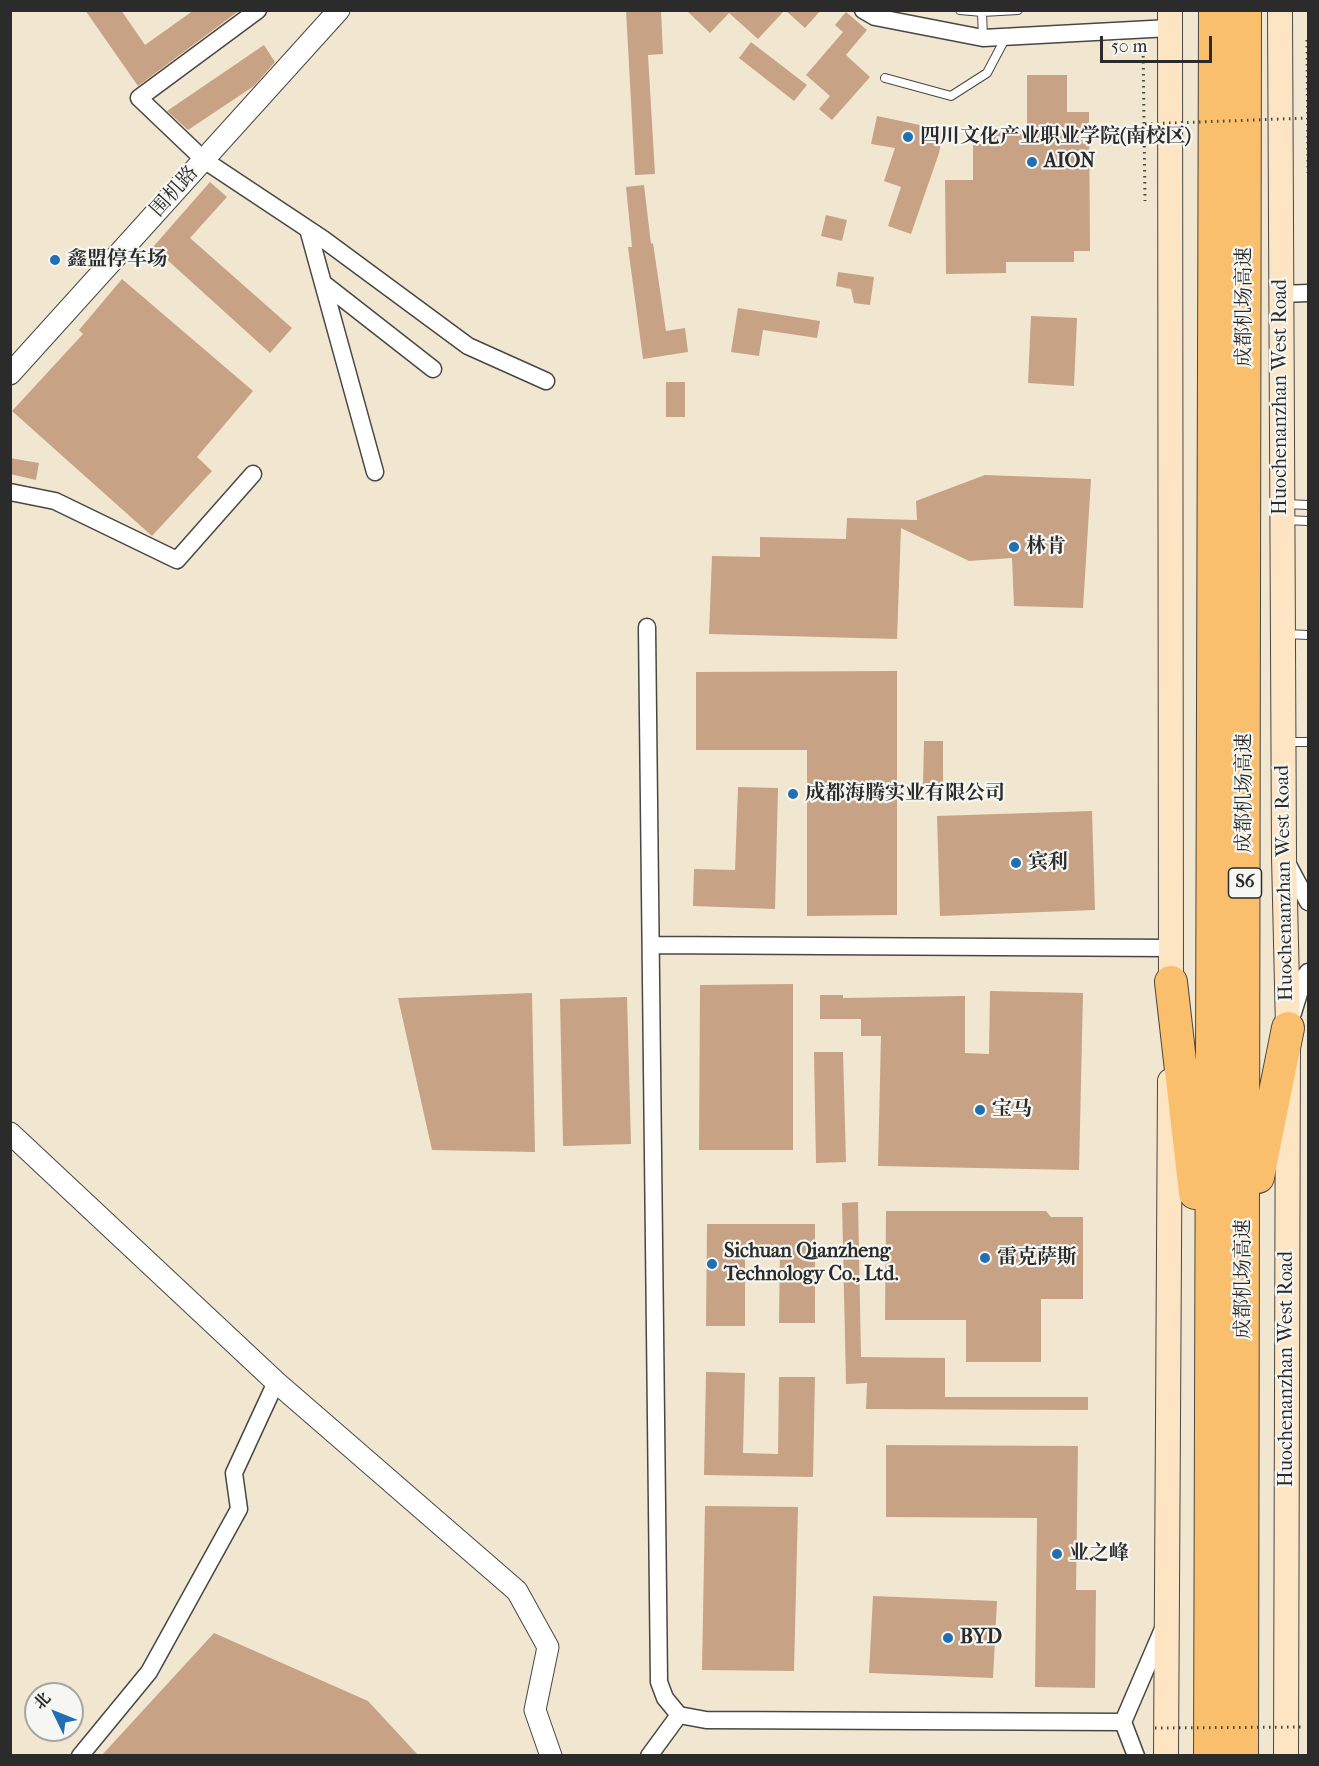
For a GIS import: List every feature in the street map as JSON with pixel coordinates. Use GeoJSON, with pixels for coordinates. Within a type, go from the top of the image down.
{"type":"FeatureCollection","features":[{"type":"Feature","properties":{"kind":"highway","name":"成都机场高速"},"geometry":{"type":"LineString","coordinates":[[1210,1755],[1215,10]]}},
{"type":"Feature","properties":{"kind":"highway","name":"成都机场高速"},"geometry":{"type":"LineString","coordinates":[[1242,1755],[1245,10]]}},
{"type":"Feature","properties":{"kind":"highway"},"geometry":{"type":"LineString","coordinates":[[1171,982],[1211,1342]]}},
{"type":"Feature","properties":{"kind":"highway"},"geometry":{"type":"LineString","coordinates":[[1244,1245],[1288,1028]]}},
{"type":"Feature","properties":{"kind":"main road","name":"Huochenanzhan West Road"},"geometry":{"type":"LineString","coordinates":[[1280,10],[1283,742],[1288,1028],[1286,1755]]}},
{"type":"Feature","properties":{"kind":"main road"},"geometry":{"type":"LineString","coordinates":[[1166,1755],[1171,982],[1170,19]]}},
{"type":"Feature","properties":{"kind":"street"},"geometry":{"type":"LineString","coordinates":[[258,10],[139,98],[204,160],[308,229],[468,346],[546,381]]}},
{"type":"Feature","properties":{"kind":"street","name":"围机路"},"geometry":{"type":"LineString","coordinates":[[10,374],[339,10]]}},
{"type":"Feature","properties":{"kind":"street"},"geometry":{"type":"LineString","coordinates":[[863,10],[875,17],[983,38],[1170,19]]}},
{"type":"Feature","properties":{"kind":"street"},"geometry":{"type":"LineString","coordinates":[[308,229],[375,472]]}},
{"type":"Feature","properties":{"kind":"street"},"geometry":{"type":"LineString","coordinates":[[323,283],[433,369]]}},
{"type":"Feature","properties":{"kind":"street"},"geometry":{"type":"LineString","coordinates":[[1281,294],[1308,292]]}},
{"type":"Feature","properties":{"kind":"street"},"geometry":{"type":"LineString","coordinates":[[10,492],[55,501],[177,560],[253,474]]}},
{"type":"Feature","properties":{"kind":"street"},"geometry":{"type":"LineString","coordinates":[[647,627],[659,1682],[665,1698],[679,1714],[706,1720],[1123,1722]]}},
{"type":"Feature","properties":{"kind":"street"},"geometry":{"type":"LineString","coordinates":[[1284,857],[1308,902]]}},
{"type":"Feature","properties":{"kind":"street"},"geometry":{"type":"LineString","coordinates":[[651,945],[1171,948]]}},
{"type":"Feature","properties":{"kind":"street"},"geometry":{"type":"LineString","coordinates":[[1288,1028],[1304,977],[1308,972]]}},
{"type":"Feature","properties":{"kind":"street"},"geometry":{"type":"LineString","coordinates":[[10,1133],[276,1382],[517,1591],[548,1647],[535,1710],[551,1755]]}},
{"type":"Feature","properties":{"kind":"street"},"geometry":{"type":"LineString","coordinates":[[80,1755],[149,1672],[239,1509],[234,1473],[276,1382]]}},
{"type":"Feature","properties":{"kind":"street"},"geometry":{"type":"LineString","coordinates":[[1136,1755],[1123,1722],[1167,1620]]}},
{"type":"Feature","properties":{"kind":"street"},"geometry":{"type":"LineString","coordinates":[[648,1755],[679,1714]]}},
{"type":"Feature","properties":{"kind":"lane"},"geometry":{"type":"LineString","coordinates":[[960,10],[982,12],[1018,10]]}},
{"type":"Feature","properties":{"kind":"lane"},"geometry":{"type":"LineString","coordinates":[[982,12],[983,38]]}},
{"type":"Feature","properties":{"kind":"lane"},"geometry":{"type":"LineString","coordinates":[[885,78],[951,96],[987,73],[1006,37]]}},
{"type":"Feature","properties":{"kind":"lane"},"geometry":{"type":"LineString","coordinates":[[1282,512],[1308,505]]}},
{"type":"Feature","properties":{"kind":"lane"},"geometry":{"type":"LineString","coordinates":[[1282,512],[1308,521]]}},
{"type":"Feature","properties":{"kind":"lane"},"geometry":{"type":"LineString","coordinates":[[1283,634],[1308,635]]}},
{"type":"Feature","properties":{"kind":"lane"},"geometry":{"type":"LineString","coordinates":[[1283,742],[1308,742]]}},
{"type":"Feature","properties":{"kind":"path"},"geometry":{"type":"LineString","coordinates":[[1306,40],[1308,172]]}},
{"type":"Feature","properties":{"kind":"path"},"geometry":{"type":"LineString","coordinates":[[1144,68],[1145,201]]}},
{"type":"Feature","properties":{"kind":"path"},"geometry":{"type":"LineString","coordinates":[[1145,124],[1308,118]]}},
{"type":"Feature","properties":{"kind":"path"},"geometry":{"type":"LineString","coordinates":[[1155,1728],[1305,1727]]}},
{"type":"Feature","properties":{"kind":"building"},"geometry":{"type":"Polygon","coordinates":[[[85,10],[121,10],[145,45],[194,10],[240,10],[138,86],[85,10]]]}},
{"type":"Feature","properties":{"kind":"building"},"geometry":{"type":"Polygon","coordinates":[[[626,10],[661,10],[663,54],[648,55],[655,174],[635,175],[626,10]]]}},
{"type":"Feature","properties":{"kind":"building"},"geometry":{"type":"Polygon","coordinates":[[[686,10],[785,10],[758,39],[729,13],[710,33],[686,10]]]}},
{"type":"Feature","properties":{"kind":"building"},"geometry":{"type":"Polygon","coordinates":[[[785,10],[821,10],[805,28],[785,10]]]}},
{"type":"Feature","properties":{"kind":"building"},"geometry":{"type":"Polygon","coordinates":[[[846,12],[867,30],[846,55],[870,77],[832,120],[819,109],[830,96],[806,75],[843,32],[835,25],[846,12]]]}},
{"type":"Feature","properties":{"kind":"building"},"geometry":{"type":"Polygon","coordinates":[[[751,42],[807,85],[794,101],[739,58],[751,42]]]}},
{"type":"Feature","properties":{"kind":"building"},"geometry":{"type":"Polygon","coordinates":[[[264,45],[275,62],[254,86],[188,130],[167,111],[264,45]]]}},
{"type":"Feature","properties":{"kind":"building","name":"AION"},"geometry":{"type":"Polygon","coordinates":[[[1027,75],[1067,75],[1067,112],[1089,112],[1090,251],[1074,251],[1074,262],[1006,262],[1006,273],[946,274],[945,180],[973,180],[973,144],[993,144],[992,128],[1027,128],[1027,75]]]}},
{"type":"Feature","properties":{"kind":"building"},"geometry":{"type":"Polygon","coordinates":[[[877,116],[944,130],[939,153],[911,234],[888,226],[901,187],[884,181],[895,148],[871,144],[877,116]]]}},
{"type":"Feature","properties":{"kind":"building"},"geometry":{"type":"Polygon","coordinates":[[[210,182],[227,197],[190,238],[292,328],[270,353],[153,247],[210,182]]]}},
{"type":"Feature","properties":{"kind":"building"},"geometry":{"type":"Polygon","coordinates":[[[644,185],[651,244],[653,243],[666,331],[685,328],[688,352],[643,359],[628,247],[632,247],[626,187],[644,185]]]}},
{"type":"Feature","properties":{"kind":"building"},"geometry":{"type":"Polygon","coordinates":[[[826,215],[847,220],[842,241],[821,236],[826,215]]]}},
{"type":"Feature","properties":{"kind":"building"},"geometry":{"type":"Polygon","coordinates":[[[838,272],[874,277],[870,305],[854,303],[851,289],[836,286],[838,272]]]}},
{"type":"Feature","properties":{"kind":"building"},"geometry":{"type":"Polygon","coordinates":[[[122,279],[253,391],[197,457],[212,471],[152,536],[12,411],[83,334],[79,330],[122,279]]]}},
{"type":"Feature","properties":{"kind":"building"},"geometry":{"type":"Polygon","coordinates":[[[738,308],[820,321],[817,338],[763,330],[759,356],[731,352],[738,308]]]}},
{"type":"Feature","properties":{"kind":"building"},"geometry":{"type":"Polygon","coordinates":[[[1031,316],[1077,318],[1074,386],[1028,383],[1031,316]]]}},
{"type":"Feature","properties":{"kind":"building"},"geometry":{"type":"Polygon","coordinates":[[[666,382],[685,382],[685,417],[666,417],[666,382]]]}},
{"type":"Feature","properties":{"kind":"building"},"geometry":{"type":"Polygon","coordinates":[[[10,458],[39,463],[36,480],[10,474],[10,458]]]}},
{"type":"Feature","properties":{"kind":"building"},"geometry":{"type":"Polygon","coordinates":[[[985,475],[1091,479],[1083,608],[1014,606],[1012,558],[969,561],[901,528],[897,639],[709,634],[712,556],[760,557],[760,537],[846,539],[847,518],[917,520],[916,501],[985,475]]]}},
{"type":"Feature","properties":{"kind":"building"},"geometry":{"type":"Polygon","coordinates":[[[897,671],[897,915],[807,916],[807,750],[696,750],[696,672],[897,671]]]}},
{"type":"Feature","properties":{"kind":"building"},"geometry":{"type":"Polygon","coordinates":[[[924,741],[943,741],[943,785],[923,785],[924,741]]]}},
{"type":"Feature","properties":{"kind":"building"},"geometry":{"type":"Polygon","coordinates":[[[738,787],[778,788],[775,909],[693,906],[694,869],[735,870],[738,787]]]}},
{"type":"Feature","properties":{"kind":"building","name":"宾利"},"geometry":{"type":"Polygon","coordinates":[[[1092,811],[1095,910],[940,916],[937,816],[1092,811]]]}},
{"type":"Feature","properties":{"kind":"building"},"geometry":{"type":"Polygon","coordinates":[[[793,984],[793,1150],[699,1150],[700,985],[793,984]]]}},
{"type":"Feature","properties":{"kind":"building","name":"宝马"},"geometry":{"type":"Polygon","coordinates":[[[990,991],[1083,993],[1079,1170],[878,1166],[881,1036],[861,1036],[861,1019],[820,1019],[820,995],[843,995],[843,998],[965,996],[965,1053],[989,1054],[990,991]]]}},
{"type":"Feature","properties":{"kind":"building"},"geometry":{"type":"Polygon","coordinates":[[[532,993],[535,1152],[432,1150],[398,998],[532,993]]]}},
{"type":"Feature","properties":{"kind":"building"},"geometry":{"type":"Polygon","coordinates":[[[627,997],[631,1144],[563,1146],[560,999],[627,997]]]}},
{"type":"Feature","properties":{"kind":"building"},"geometry":{"type":"Polygon","coordinates":[[[814,1052],[843,1052],[846,1162],[816,1163],[814,1052]]]}},
{"type":"Feature","properties":{"kind":"building"},"geometry":{"type":"Polygon","coordinates":[[[858,1202],[861,1357],[945,1358],[945,1397],[1088,1397],[1088,1410],[866,1409],[867,1383],[846,1384],[842,1203],[858,1202]]]}},
{"type":"Feature","properties":{"kind":"building","name":"雷克萨斯"},"geometry":{"type":"Polygon","coordinates":[[[886,1211],[1046,1211],[1051,1217],[1083,1217],[1083,1299],[1041,1299],[1041,1362],[966,1362],[966,1320],[885,1320],[886,1211]]]}},
{"type":"Feature","properties":{"kind":"building"},"geometry":{"type":"Polygon","coordinates":[[[707,1224],[815,1224],[815,1323],[779,1323],[780,1246],[745,1246],[745,1326],[706,1326],[707,1224]]]}},
{"type":"Feature","properties":{"kind":"building"},"geometry":{"type":"Polygon","coordinates":[[[706,1372],[745,1373],[743,1453],[778,1454],[779,1377],[815,1377],[813,1477],[704,1475],[706,1372]]]}},
{"type":"Feature","properties":{"kind":"building","name":"业之峰"},"geometry":{"type":"Polygon","coordinates":[[[886,1445],[1078,1446],[1076,1590],[1096,1590],[1095,1688],[1035,1687],[1037,1518],[886,1517],[886,1445]]]}},
{"type":"Feature","properties":{"kind":"building"},"geometry":{"type":"Polygon","coordinates":[[[705,1506],[798,1507],[794,1671],[702,1670],[705,1506]]]}},
{"type":"Feature","properties":{"kind":"building"},"geometry":{"type":"Polygon","coordinates":[[[873,1596],[997,1601],[993,1678],[869,1673],[873,1596]]]}},
{"type":"Feature","properties":{"kind":"building"},"geometry":{"type":"Polygon","coordinates":[[[214,1633],[368,1701],[418,1755],[102,1755],[214,1633]]]}},
{"type":"Feature","properties":{"kind":"place","name":"四川文化产业职业学院(南校区)"},"geometry":{"type":"Point","coordinates":[908,137]}},
{"type":"Feature","properties":{"kind":"place","name":"AION"},"geometry":{"type":"Point","coordinates":[1032,162]}},
{"type":"Feature","properties":{"kind":"place","name":"鑫盟停车场"},"geometry":{"type":"Point","coordinates":[55,260]}},
{"type":"Feature","properties":{"kind":"place","name":"林肯"},"geometry":{"type":"Point","coordinates":[1014,547]}},
{"type":"Feature","properties":{"kind":"place","name":"成都海腾实业有限公司"},"geometry":{"type":"Point","coordinates":[793,794]}},
{"type":"Feature","properties":{"kind":"place","name":"宾利"},"geometry":{"type":"Point","coordinates":[1016,863]}},
{"type":"Feature","properties":{"kind":"place","name":"宝马"},"geometry":{"type":"Point","coordinates":[980,1110]}},
{"type":"Feature","properties":{"kind":"place","name":"雷克萨斯"},"geometry":{"type":"Point","coordinates":[985,1258]}},
{"type":"Feature","properties":{"kind":"place","name":"Sichuan Qianzheng Technology Co., Ltd."},"geometry":{"type":"Point","coordinates":[712,1264]}},
{"type":"Feature","properties":{"kind":"place","name":"业之峰"},"geometry":{"type":"Point","coordinates":[1057,1554]}},
{"type":"Feature","properties":{"kind":"place","name":"BYD"},"geometry":{"type":"Point","coordinates":[948,1638]}}]}
